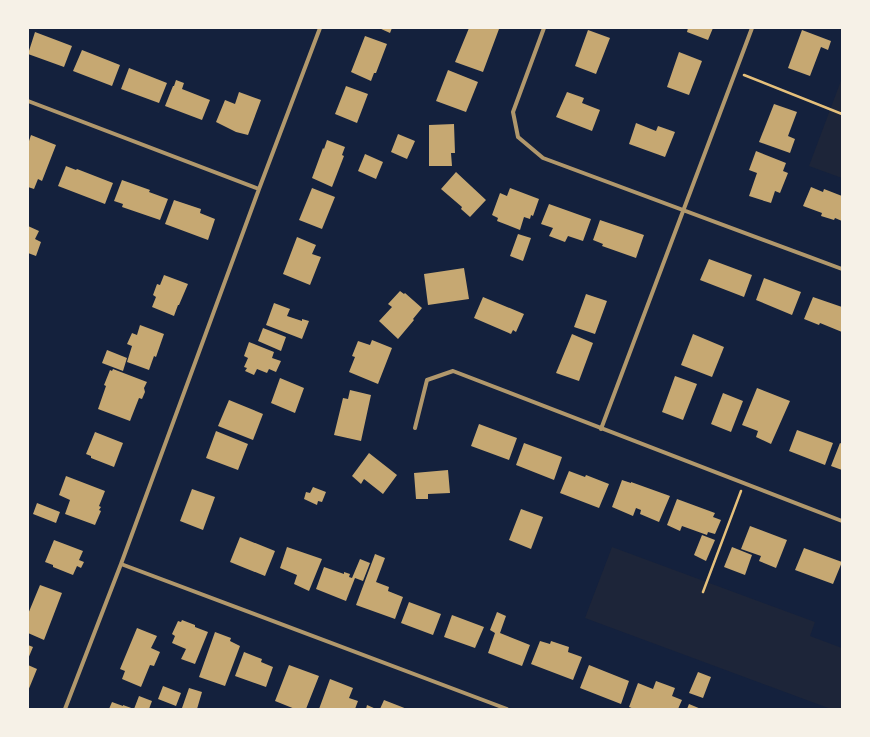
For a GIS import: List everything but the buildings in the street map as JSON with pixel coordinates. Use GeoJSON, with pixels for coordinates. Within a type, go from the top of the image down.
{"type":"FeatureCollection","features":[{"type":"Feature","properties":{"kind":"street"},"geometry":{"type":"LineString","coordinates":[[65,709],[121,564],[320,28]]}},
{"type":"Feature","properties":{"kind":"street"},"geometry":{"type":"LineString","coordinates":[[544,28],[513,112],[518,137],[543,158],[842,269]]}},
{"type":"Feature","properties":{"kind":"street"},"geometry":{"type":"LineString","coordinates":[[601,429],[752,28]]}},
{"type":"Feature","properties":{"kind":"street"},"geometry":{"type":"LineString","coordinates":[[28,101],[259,189]]}},
{"type":"Feature","properties":{"kind":"street"},"geometry":{"type":"LineString","coordinates":[[415,428],[427,380],[453,372],[842,521]]}},
{"type":"Feature","properties":{"kind":"street"},"geometry":{"type":"LineString","coordinates":[[121,564],[507,709]]}},
{"type":"Feature","properties":{"kind":"path"},"geometry":{"type":"LineString","coordinates":[[736,72],[842,114]]}},
{"type":"Feature","properties":{"kind":"path"},"geometry":{"type":"LineString","coordinates":[[703,592],[744,483]]}},
{"type":"Feature","properties":{"kind":"shaded area"},"geometry":{"type":"Polygon","coordinates":[[[842,78],[842,178],[809,166],[842,78]]]}},
{"type":"Feature","properties":{"kind":"shaded area"},"geometry":{"type":"Polygon","coordinates":[[[612,547],[815,622],[810,636],[842,648],[842,709],[831,709],[585,618],[612,547]]]}}]}
